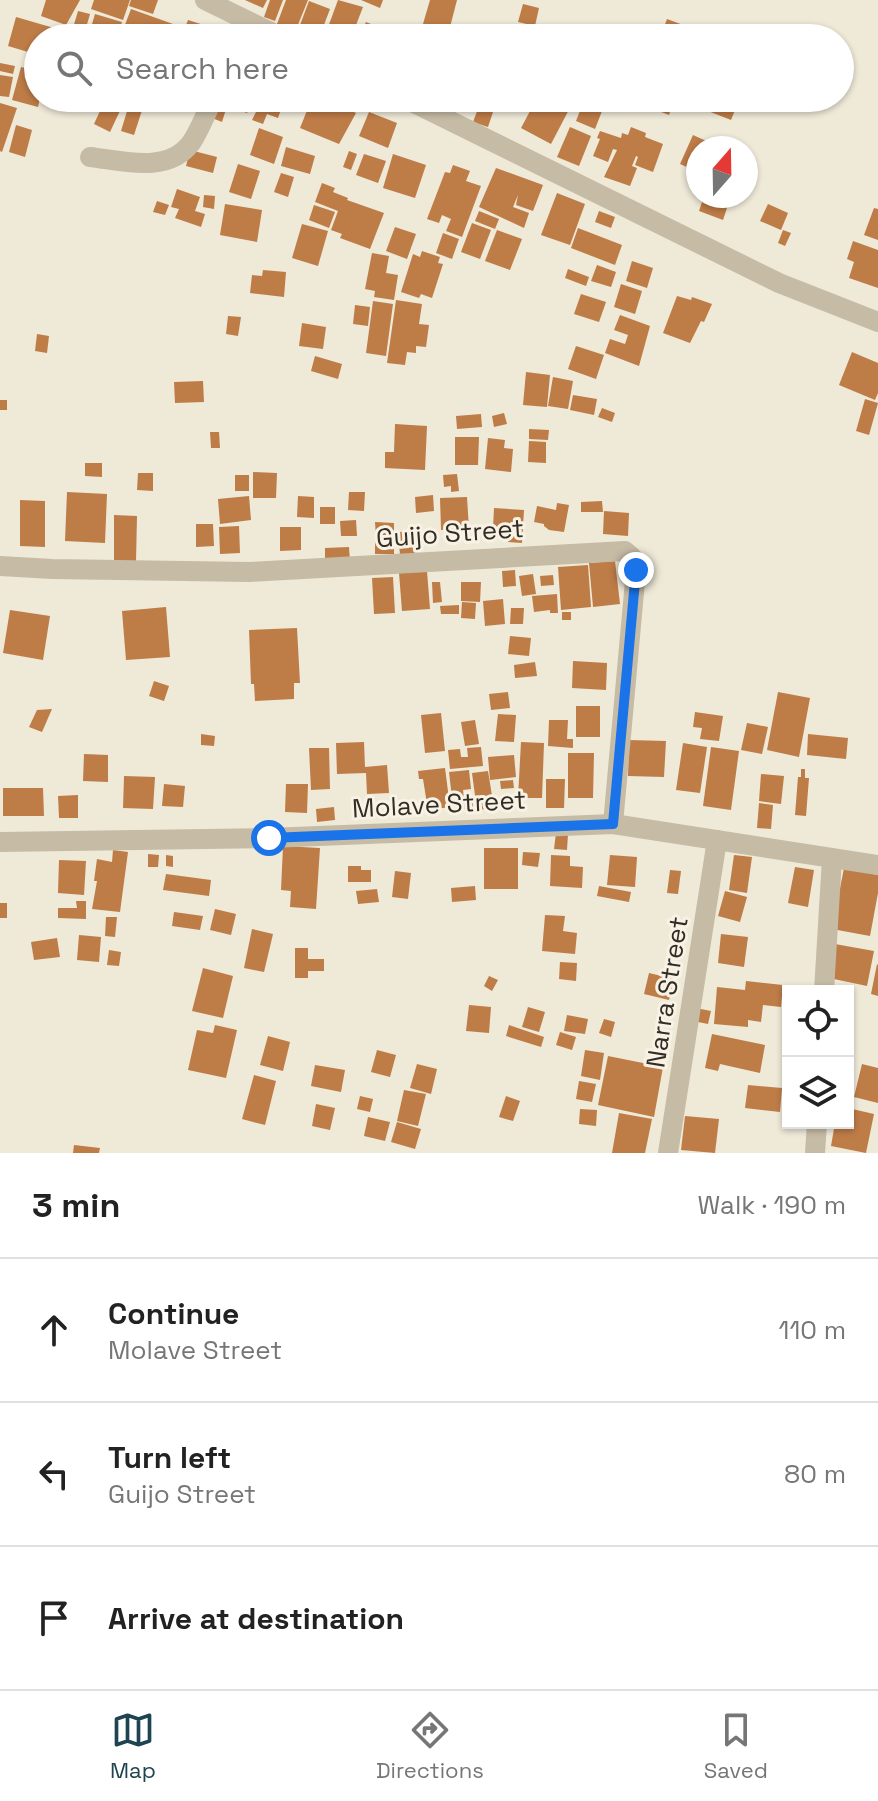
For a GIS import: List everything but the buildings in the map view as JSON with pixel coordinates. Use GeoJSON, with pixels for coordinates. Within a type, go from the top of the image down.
{"type":"FeatureCollection","features":[{"type":"Feature","properties":{"kind":"street"},"geometry":{"type":"LineString","coordinates":[[205,0],[239,24]]}},
{"type":"Feature","properties":{"kind":"street"},"geometry":{"type":"LineString","coordinates":[[90,157],[137,162],[169,161],[191,142],[207,112]]}},
{"type":"Feature","properties":{"kind":"street"},"geometry":{"type":"LineString","coordinates":[[432,112],[779,283],[878,322]]}},
{"type":"Feature","properties":{"kind":"street","name":"Guijo Street"},"geometry":{"type":"LineString","coordinates":[[0,566],[249,572],[625,551],[632,557],[636,570],[613,824]]}},
{"type":"Feature","properties":{"kind":"street","name":"Molave Street"},"geometry":{"type":"LineString","coordinates":[[0,842],[269,838],[613,824],[878,865]]}},
{"type":"Feature","properties":{"kind":"street","name":"Narra Street"},"geometry":{"type":"LineString","coordinates":[[668,1153],[717,840]]}},
{"type":"Feature","properties":{"kind":"street"},"geometry":{"type":"LineString","coordinates":[[824,985],[832,858]]}},
{"type":"Feature","properties":{"kind":"street"},"geometry":{"type":"LineString","coordinates":[[815,1153],[817,1129]]}},
{"type":"Feature","properties":{"kind":"route"},"geometry":{"type":"LineString","coordinates":[[269,838],[613,824],[636,570]]}}]}
